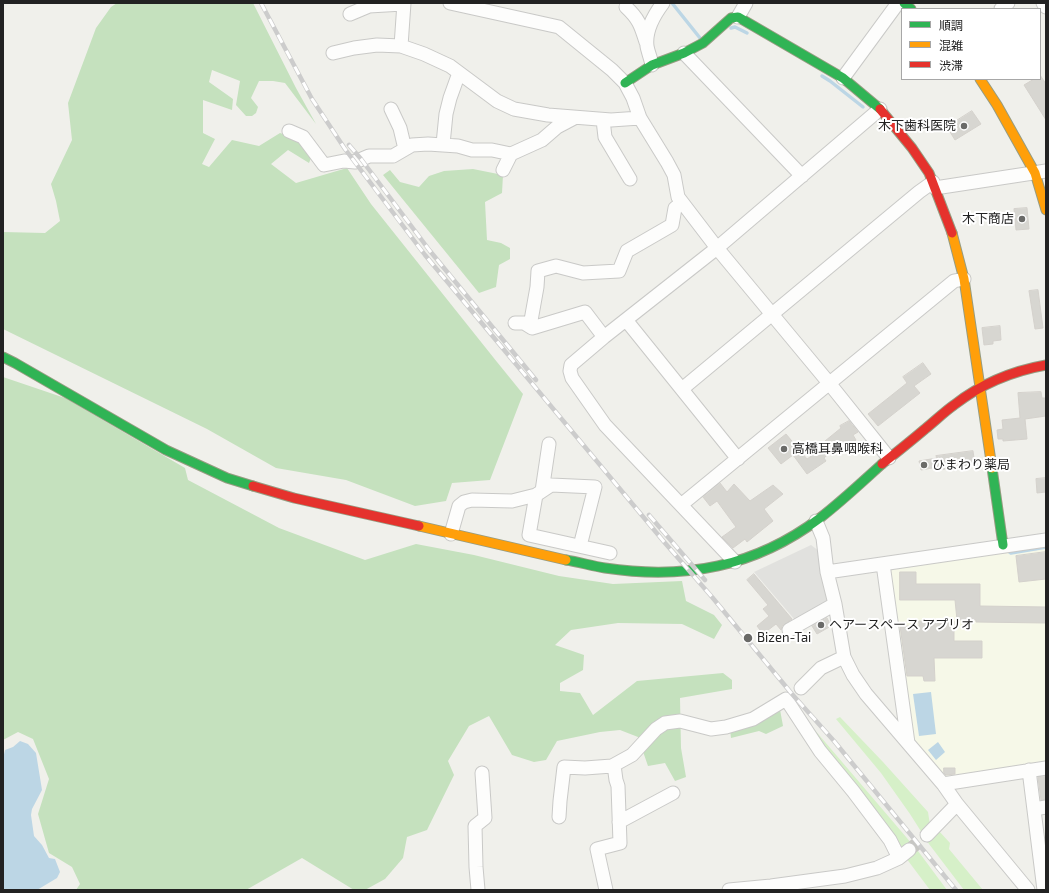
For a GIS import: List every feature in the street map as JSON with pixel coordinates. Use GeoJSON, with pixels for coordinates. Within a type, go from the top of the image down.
{"type":"FeatureCollection","features":[{"type":"Feature","properties":{"kind":"street"},"geometry":{"type":"LineString","coordinates":[[350,14],[367,5],[404,3],[401,46]]}},
{"type":"Feature","properties":{"kind":"street"},"geometry":{"type":"LineString","coordinates":[[450,3],[559,27],[606,65],[625,83],[633,98],[640,118],[674,175],[678,197],[682,203],[889,458]]}},
{"type":"Feature","properties":{"kind":"street"},"geometry":{"type":"LineString","coordinates":[[647,46],[648,31],[654,16],[663,3]]}},
{"type":"Feature","properties":{"kind":"street"},"geometry":{"type":"LineString","coordinates":[[738,17],[746,3]]}},
{"type":"Feature","properties":{"kind":"street"},"geometry":{"type":"LineString","coordinates":[[843,78],[898,3]]}},
{"type":"Feature","properties":{"kind":"street"},"geometry":{"type":"LineString","coordinates":[[1043,3],[1046,7]]}},
{"type":"Feature","properties":{"kind":"street"},"geometry":{"type":"LineString","coordinates":[[626,7],[634,14],[640,24],[652,65]]}},
{"type":"Feature","properties":{"kind":"street"},"geometry":{"type":"LineString","coordinates":[[625,83],[652,65],[684,53],[703,43],[731,18],[738,17],[843,78],[880,109],[912,148],[929,173],[934,185],[954,239],[964,279],[1002,544]]}},
{"type":"Feature","properties":{"kind":"street"},"geometry":{"type":"LineString","coordinates":[[333,53],[354,48],[401,46],[424,54],[450,66],[497,101],[514,110],[602,120],[640,118]]}},
{"type":"Feature","properties":{"kind":"street"},"geometry":{"type":"LineString","coordinates":[[684,53],[802,176]]}},
{"type":"Feature","properties":{"kind":"street"},"geometry":{"type":"LineString","coordinates":[[443,144],[446,114],[459,73]]}},
{"type":"Feature","properties":{"kind":"street"},"geometry":{"type":"LineString","coordinates":[[981,80],[1041,172],[1046,210]]}},
{"type":"Feature","properties":{"kind":"street"},"geometry":{"type":"LineString","coordinates":[[391,109],[400,128],[405,149]]}},
{"type":"Feature","properties":{"kind":"street"},"geometry":{"type":"LineString","coordinates":[[735,562],[605,425],[572,378],[570,371],[571,365],[604,337],[717,248],[880,109]]}},
{"type":"Feature","properties":{"kind":"street"},"geometry":{"type":"LineString","coordinates":[[289,131],[303,137],[324,165],[344,161],[355,162],[369,156],[393,156],[412,145],[428,144],[443,144],[472,150],[492,150],[510,154],[542,140],[557,127],[575,118]]}},
{"type":"Feature","properties":{"kind":"street"},"geometry":{"type":"LineString","coordinates":[[602,120],[605,137],[630,179]]}},
{"type":"Feature","properties":{"kind":"street"},"geometry":{"type":"LineString","coordinates":[[503,170],[510,154]]}},
{"type":"Feature","properties":{"kind":"street"},"geometry":{"type":"LineString","coordinates":[[682,389],[913,197],[934,185],[1041,172]]}},
{"type":"Feature","properties":{"kind":"street"},"geometry":{"type":"LineString","coordinates":[[530,326],[537,287],[538,271],[556,266],[582,274],[619,271],[627,251],[672,225],[675,208],[682,203]]}},
{"type":"Feature","properties":{"kind":"street"},"geometry":{"type":"LineString","coordinates":[[681,505],[954,281],[964,279]]}},
{"type":"Feature","properties":{"kind":"street"},"geometry":{"type":"LineString","coordinates":[[515,323],[524,322],[532,328],[585,312],[604,337]]}},
{"type":"Feature","properties":{"kind":"street"},"geometry":{"type":"LineString","coordinates":[[626,320],[738,459]]}},
{"type":"Feature","properties":{"kind":"street"},"geometry":{"type":"LineString","coordinates":[[3,357],[166,450],[227,478],[294,498],[603,568],[620,571],[650,572],[694,571],[735,562],[770,548],[816,521],[889,458],[961,399],[979,388],[1012,374],[1046,365]]}},
{"type":"Feature","properties":{"kind":"street"},"geometry":{"type":"LineString","coordinates":[[549,444],[529,535],[610,553]]}},
{"type":"Feature","properties":{"kind":"street"},"geometry":{"type":"LineString","coordinates":[[451,534],[459,506],[464,502],[472,500],[512,500],[539,493],[551,485],[595,487],[580,546]]}},
{"type":"Feature","properties":{"kind":"street"},"geometry":{"type":"LineString","coordinates":[[816,521],[823,538],[827,572],[835,604],[844,657],[853,675],[866,694],[943,784],[957,804],[1028,890]]}},
{"type":"Feature","properties":{"kind":"street"},"geometry":{"type":"LineString","coordinates":[[827,572],[1002,544],[1046,540]]}},
{"type":"Feature","properties":{"kind":"street"},"geometry":{"type":"LineString","coordinates":[[883,564],[908,743]]}},
{"type":"Feature","properties":{"kind":"street"},"geometry":{"type":"LineString","coordinates":[[789,630],[835,604]]}},
{"type":"Feature","properties":{"kind":"street"},"geometry":{"type":"LineString","coordinates":[[801,688],[821,668],[844,657]]}},
{"type":"Feature","properties":{"kind":"street"},"geometry":{"type":"LineString","coordinates":[[559,816],[564,767],[585,768],[612,766],[632,755],[656,729],[665,723],[680,721],[712,729],[726,727],[753,719],[782,700],[786,699],[820,751],[853,791],[890,840],[899,858]]}},
{"type":"Feature","properties":{"kind":"street"},"geometry":{"type":"LineString","coordinates":[[606,890],[597,849],[620,843],[618,786],[614,765]]}},
{"type":"Feature","properties":{"kind":"street"},"geometry":{"type":"LineString","coordinates":[[943,784],[1046,768]]}},
{"type":"Feature","properties":{"kind":"street"},"geometry":{"type":"LineString","coordinates":[[1028,770],[1040,808],[1044,890]]}},
{"type":"Feature","properties":{"kind":"street"},"geometry":{"type":"LineString","coordinates":[[478,890],[475,826],[485,818],[482,773]]}},
{"type":"Feature","properties":{"kind":"street"},"geometry":{"type":"LineString","coordinates":[[619,822],[673,793]]}},
{"type":"Feature","properties":{"kind":"street"},"geometry":{"type":"LineString","coordinates":[[927,835],[957,804]]}},
{"type":"Feature","properties":{"kind":"street"},"geometry":{"type":"LineString","coordinates":[[729,890],[845,876],[877,868],[899,858],[909,850]]}},
{"type":"Feature","properties":{"kind":"shaded area"},"geometry":{"type":"Polygon","coordinates":[[[811,545],[819,551],[829,601],[795,620],[754,572],[811,545]]]}},
{"type":"Feature","properties":{"kind":"shaded area"},"geometry":{"type":"Polygon","coordinates":[[[1046,549],[1046,764],[948,779],[940,777],[912,742],[887,572],[892,566],[1003,551],[1011,554],[1046,549]]]}},
{"type":"Feature","properties":{"kind":"green space"},"geometry":{"type":"Polygon","coordinates":[[[117,3],[253,3],[316,124],[285,83],[273,81],[259,81],[251,98],[258,107],[256,113],[252,116],[246,116],[236,105],[240,81],[212,70],[209,82],[233,99],[232,110],[203,100],[203,133],[215,139],[202,164],[209,167],[232,140],[259,146],[280,133],[298,139],[311,158],[309,163],[288,150],[271,164],[296,183],[347,168],[371,204],[523,394],[490,480],[452,483],[446,501],[415,506],[346,480],[276,468],[207,429],[3,329],[3,232],[45,233],[60,221],[51,184],[72,140],[68,103],[96,28],[111,7],[117,3]]]}},
{"type":"Feature","properties":{"kind":"green space"},"geometry":{"type":"Polygon","coordinates":[[[473,169],[503,175],[502,193],[485,202],[487,240],[501,243],[510,248],[510,259],[499,265],[496,287],[479,293],[383,175],[390,170],[400,182],[419,187],[429,176],[444,171],[473,169]]]}},
{"type":"Feature","properties":{"kind":"green space"},"geometry":{"type":"Polygon","coordinates":[[[3,377],[65,398],[185,468],[188,480],[279,528],[365,560],[416,544],[474,555],[559,576],[613,584],[682,581],[686,601],[714,615],[722,625],[714,639],[682,624],[618,623],[571,630],[555,645],[584,655],[583,670],[560,683],[560,691],[580,693],[593,715],[637,681],[723,673],[732,680],[732,689],[680,698],[681,748],[686,777],[675,781],[665,763],[648,766],[638,737],[620,730],[600,732],[557,741],[546,760],[534,762],[512,755],[489,716],[469,726],[448,761],[454,775],[427,830],[407,837],[403,858],[385,879],[365,890],[354,890],[302,858],[246,890],[76,890],[80,884],[72,867],[49,853],[38,814],[49,779],[33,739],[18,732],[3,740],[3,377]]]}},
{"type":"Feature","properties":{"kind":"green space"},"geometry":{"type":"Polygon","coordinates":[[[779,704],[783,726],[766,734],[759,731],[731,738],[730,729],[779,704]]]}},
{"type":"Feature","properties":{"kind":"green space"},"geometry":{"type":"Polygon","coordinates":[[[802,715],[918,851],[947,890],[930,890],[906,858],[900,853],[836,767],[802,715]]]}},
{"type":"Feature","properties":{"kind":"green space"},"geometry":{"type":"Polygon","coordinates":[[[840,717],[928,812],[930,825],[939,831],[950,843],[949,849],[983,890],[964,890],[929,844],[881,773],[836,719],[840,717]]]}},
{"type":"Feature","properties":{"kind":"water"},"geometry":{"type":"Polygon","coordinates":[[[931,692],[936,734],[919,736],[913,694],[931,692]]]}},
{"type":"Feature","properties":{"kind":"water"},"geometry":{"type":"Polygon","coordinates":[[[20,741],[28,744],[36,753],[42,790],[32,809],[31,815],[34,836],[42,845],[49,858],[55,859],[60,872],[57,878],[37,890],[3,890],[3,759],[5,750],[13,747],[20,741]]]}},
{"type":"Feature","properties":{"kind":"water"},"geometry":{"type":"Polygon","coordinates":[[[938,742],[945,752],[936,760],[928,750],[938,742]]]}},
{"type":"Feature","properties":{"kind":"building"},"geometry":{"type":"Polygon","coordinates":[[[1041,76],[1046,84],[1046,120],[1024,85],[1032,80],[1041,80],[1041,76]]]}},
{"type":"Feature","properties":{"kind":"building","name":"木下歯科医院"},"geometry":{"type":"Polygon","coordinates":[[[972,111],[981,124],[955,140],[947,127],[972,111]]]}},
{"type":"Feature","properties":{"kind":"building","name":"木下商店"},"geometry":{"type":"Polygon","coordinates":[[[1027,208],[1029,229],[1016,230],[1014,209],[1027,208]]]}},
{"type":"Feature","properties":{"kind":"building"},"geometry":{"type":"Polygon","coordinates":[[[1038,290],[1043,328],[1035,329],[1029,291],[1038,290]]]}},
{"type":"Feature","properties":{"kind":"building"},"geometry":{"type":"Polygon","coordinates":[[[1000,326],[1001,340],[993,341],[993,344],[984,345],[982,328],[1000,326]]]}},
{"type":"Feature","properties":{"kind":"building"},"geometry":{"type":"Polygon","coordinates":[[[923,363],[931,374],[914,386],[920,393],[878,426],[868,414],[907,383],[903,377],[923,363]]]}},
{"type":"Feature","properties":{"kind":"building"},"geometry":{"type":"Polygon","coordinates":[[[1041,392],[1042,398],[1046,398],[1046,416],[1025,419],[1027,439],[1003,441],[1003,439],[998,439],[997,430],[1003,429],[1002,420],[1020,418],[1018,393],[1041,392]]]}},
{"type":"Feature","properties":{"kind":"building"},"geometry":{"type":"Polygon","coordinates":[[[849,421],[858,432],[853,435],[856,440],[842,452],[836,447],[824,458],[826,461],[807,474],[793,455],[781,464],[768,448],[786,434],[807,459],[829,444],[825,441],[841,428],[840,426],[849,421]]]}},
{"type":"Feature","properties":{"kind":"building"},"geometry":{"type":"Polygon","coordinates":[[[973,451],[975,465],[938,470],[938,467],[921,470],[919,461],[937,458],[936,456],[973,451]]]}},
{"type":"Feature","properties":{"kind":"building"},"geometry":{"type":"Polygon","coordinates":[[[1046,478],[1046,492],[1037,493],[1036,479],[1046,478]]]}},
{"type":"Feature","properties":{"kind":"building"},"geometry":{"type":"Polygon","coordinates":[[[720,483],[727,492],[734,484],[750,501],[773,485],[783,494],[764,509],[773,521],[747,542],[745,539],[733,548],[722,537],[736,527],[717,501],[710,506],[703,497],[720,483]]]}},
{"type":"Feature","properties":{"kind":"building"},"geometry":{"type":"Polygon","coordinates":[[[1046,552],[1046,579],[1019,582],[1016,556],[1046,552]]]}},
{"type":"Feature","properties":{"kind":"building"},"geometry":{"type":"Polygon","coordinates":[[[900,572],[916,572],[916,584],[980,584],[980,606],[1046,607],[1046,623],[976,622],[976,620],[957,620],[955,600],[900,600],[900,572]]]}},
{"type":"Feature","properties":{"kind":"building"},"geometry":{"type":"Polygon","coordinates":[[[754,574],[792,619],[782,626],[781,630],[776,624],[763,634],[757,626],[769,616],[763,609],[768,605],[747,580],[754,574]]]}},
{"type":"Feature","properties":{"kind":"building","name":"ヘアースペース アプリオ"},"geometry":{"type":"Polygon","coordinates":[[[827,618],[831,626],[817,634],[812,626],[827,618]]]}},
{"type":"Feature","properties":{"kind":"building"},"geometry":{"type":"Polygon","coordinates":[[[919,621],[954,621],[954,641],[982,641],[982,658],[934,658],[935,681],[924,681],[923,676],[907,676],[900,626],[919,626],[919,621]]]}},
{"type":"Feature","properties":{"kind":"building"},"geometry":{"type":"Polygon","coordinates":[[[944,768],[955,768],[955,774],[946,775],[944,773],[944,768]]]}},
{"type":"Feature","properties":{"kind":"building"},"geometry":{"type":"Polygon","coordinates":[[[1046,776],[1046,799],[1041,800],[1038,777],[1046,776]]]}},
{"type":"Feature","properties":{"kind":"waterway"},"geometry":{"type":"LineString","coordinates":[[672,3],[700,38]]}},
{"type":"Feature","properties":{"kind":"waterway"},"geometry":{"type":"LineString","coordinates":[[731,28],[735,27],[747,33]]}},
{"type":"Feature","properties":{"kind":"waterway"},"geometry":{"type":"LineString","coordinates":[[822,76],[863,107]]}},
{"type":"Feature","properties":{"kind":"waterway"},"geometry":{"type":"LineString","coordinates":[[1007,550],[1011,553],[1046,547]]}},
{"type":"Feature","properties":{"kind":"tunnel"},"geometry":{"type":"LineString","coordinates":[[909,850],[927,835]]}},
{"type":"Feature","properties":{"kind":"railway"},"geometry":{"type":"LineString","coordinates":[[261,3],[312,99],[345,149],[425,255],[792,694],[834,741],[956,890]]}},
{"type":"Feature","properties":{"kind":"railway"},"geometry":{"type":"LineString","coordinates":[[349,145],[430,251],[536,380]]}},
{"type":"Feature","properties":{"kind":"railway"},"geometry":{"type":"LineString","coordinates":[[649,515],[705,580]]}},
{"type":"Feature","properties":{"kind":"traffic: fast"},"geometry":{"type":"LineString","coordinates":[[904,3],[910,8]]}},
{"type":"Feature","properties":{"kind":"traffic: fast"},"geometry":{"type":"LineString","coordinates":[[625,83],[652,65],[684,53],[703,43],[731,18],[738,17],[843,78],[880,109]]}},
{"type":"Feature","properties":{"kind":"traffic: fast"},"geometry":{"type":"LineString","coordinates":[[3,357],[166,450],[227,478],[253,486]]}},
{"type":"Feature","properties":{"kind":"traffic: fast"},"geometry":{"type":"LineString","coordinates":[[566,560],[605,568],[663,572],[718,566],[745,559],[795,535],[820,518],[882,464]]}},
{"type":"Feature","properties":{"kind":"traffic: fast"},"geometry":{"type":"LineString","coordinates":[[992,468],[1003,545]]}},
{"type":"Feature","properties":{"kind":"traffic: slow"},"geometry":{"type":"LineString","coordinates":[[981,80],[997,105],[1035,173],[1046,210]]}},
{"type":"Feature","properties":{"kind":"traffic: slow"},"geometry":{"type":"LineString","coordinates":[[952,233],[964,279],[992,468]]}},
{"type":"Feature","properties":{"kind":"traffic: slow"},"geometry":{"type":"LineString","coordinates":[[419,526],[566,560]]}},
{"type":"Feature","properties":{"kind":"traffic: jam"},"geometry":{"type":"LineString","coordinates":[[880,109],[912,148],[929,173],[952,233]]}},
{"type":"Feature","properties":{"kind":"traffic: jam"},"geometry":{"type":"LineString","coordinates":[[882,464],[964,397],[997,379],[1046,365]]}},
{"type":"Feature","properties":{"kind":"traffic: jam"},"geometry":{"type":"LineString","coordinates":[[253,486],[294,498],[419,526]]}},
{"type":"Feature","properties":{"kind":"place","name":"木下歯科医院"},"geometry":{"type":"Point","coordinates":[964,126]}},
{"type":"Feature","properties":{"kind":"place","name":"木下商店"},"geometry":{"type":"Point","coordinates":[1022,219]}},
{"type":"Feature","properties":{"kind":"place","name":"高橋耳鼻咽喉科"},"geometry":{"type":"Point","coordinates":[784,449]}},
{"type":"Feature","properties":{"kind":"place","name":"ひまわり薬局"},"geometry":{"type":"Point","coordinates":[924,465]}},
{"type":"Feature","properties":{"kind":"place","name":"ヘアースペース アプリオ"},"geometry":{"type":"Point","coordinates":[821,625]}},
{"type":"Feature","properties":{"kind":"place","name":"Bizen-Tai"},"geometry":{"type":"Point","coordinates":[748,638]}}]}
